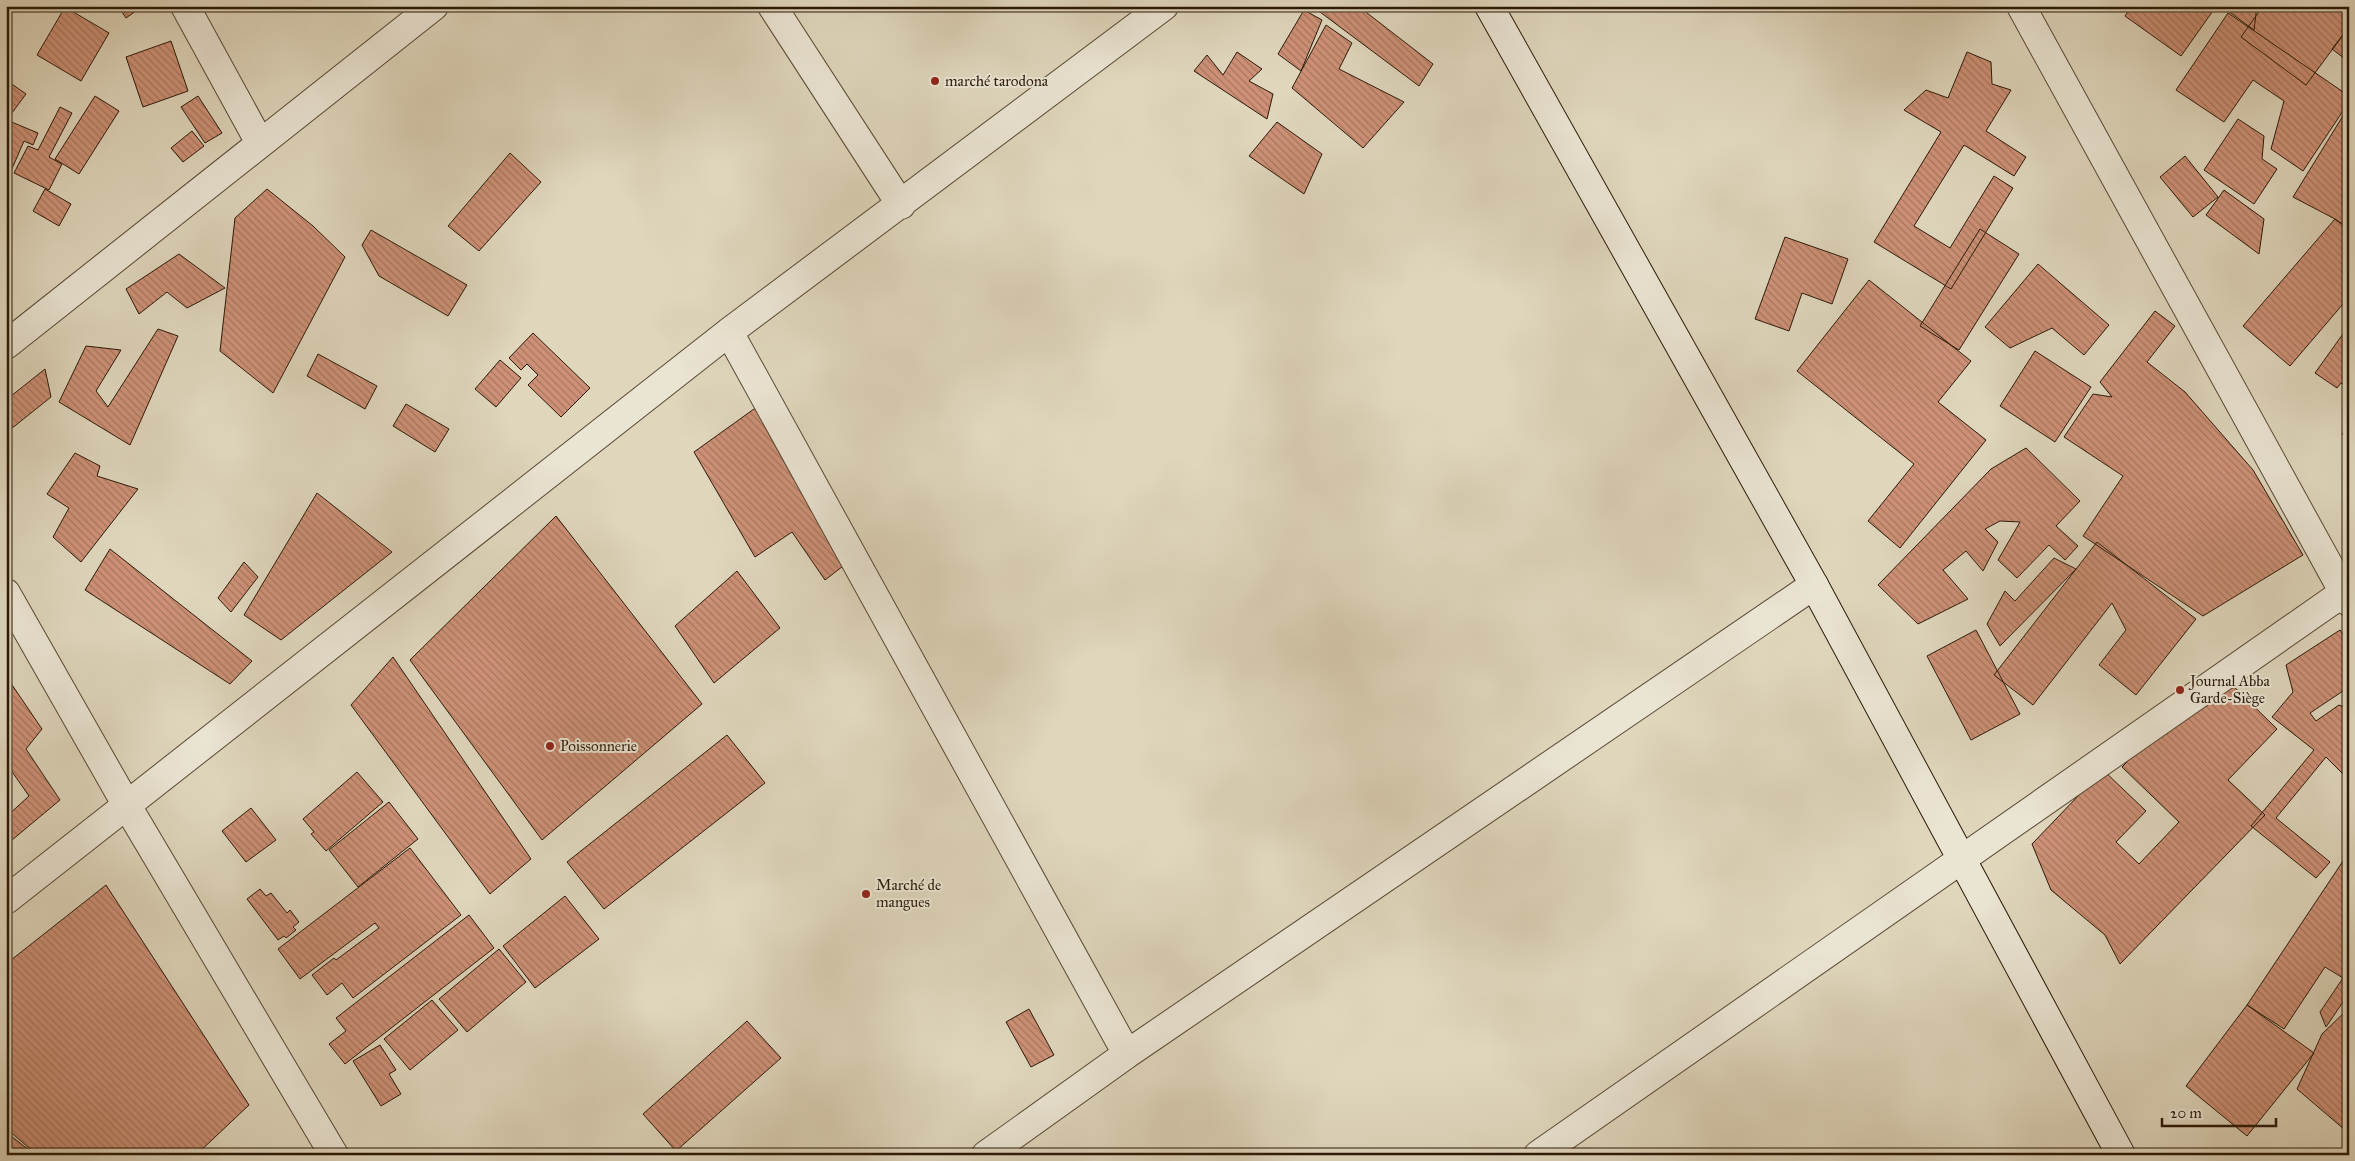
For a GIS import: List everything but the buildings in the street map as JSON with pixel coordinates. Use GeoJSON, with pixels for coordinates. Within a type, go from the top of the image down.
{"type":"FeatureCollection","features":[{"type":"Feature","properties":{"kind":"street"},"geometry":{"type":"LineString","coordinates":[[185,6],[260,143]]}},
{"type":"Feature","properties":{"kind":"street"},"geometry":{"type":"LineString","coordinates":[[6,345],[434,6]]}},
{"type":"Feature","properties":{"kind":"street"},"geometry":{"type":"LineString","coordinates":[[772,6],[901,205]]}},
{"type":"Feature","properties":{"kind":"street"},"geometry":{"type":"LineString","coordinates":[[6,900],[729,332],[901,205],[1164,6]]}},
{"type":"Feature","properties":{"kind":"street"},"geometry":{"type":"LineString","coordinates":[[1489,6],[1814,584],[2121,1155]]}},
{"type":"Feature","properties":{"kind":"street"},"geometry":{"type":"LineString","coordinates":[[1538,1155],[1962,858],[2346,598],[2021,6]]}},
{"type":"Feature","properties":{"kind":"street"},"geometry":{"type":"LineString","coordinates":[[729,332],[1128,1054]]}},
{"type":"Feature","properties":{"kind":"street"},"geometry":{"type":"LineString","coordinates":[[986,1155],[1128,1054],[1814,584]]}},
{"type":"Feature","properties":{"kind":"street"},"geometry":{"type":"LineString","coordinates":[[6,593],[126,804],[334,1155]]}},
{"type":"Feature","properties":{"kind":"place","name":"marché tarodona"},"geometry":{"type":"Point","coordinates":[935,81]}},
{"type":"Feature","properties":{"kind":"place","name":"Journal Abba Garde-Siège"},"geometry":{"type":"Point","coordinates":[2180,690]}},
{"type":"Feature","properties":{"kind":"place","name":"Poissonnerie"},"geometry":{"type":"Point","coordinates":[550,746]}},
{"type":"Feature","properties":{"kind":"place","name":"Marché de mangues"},"geometry":{"type":"Point","coordinates":[866,894]}}]}
